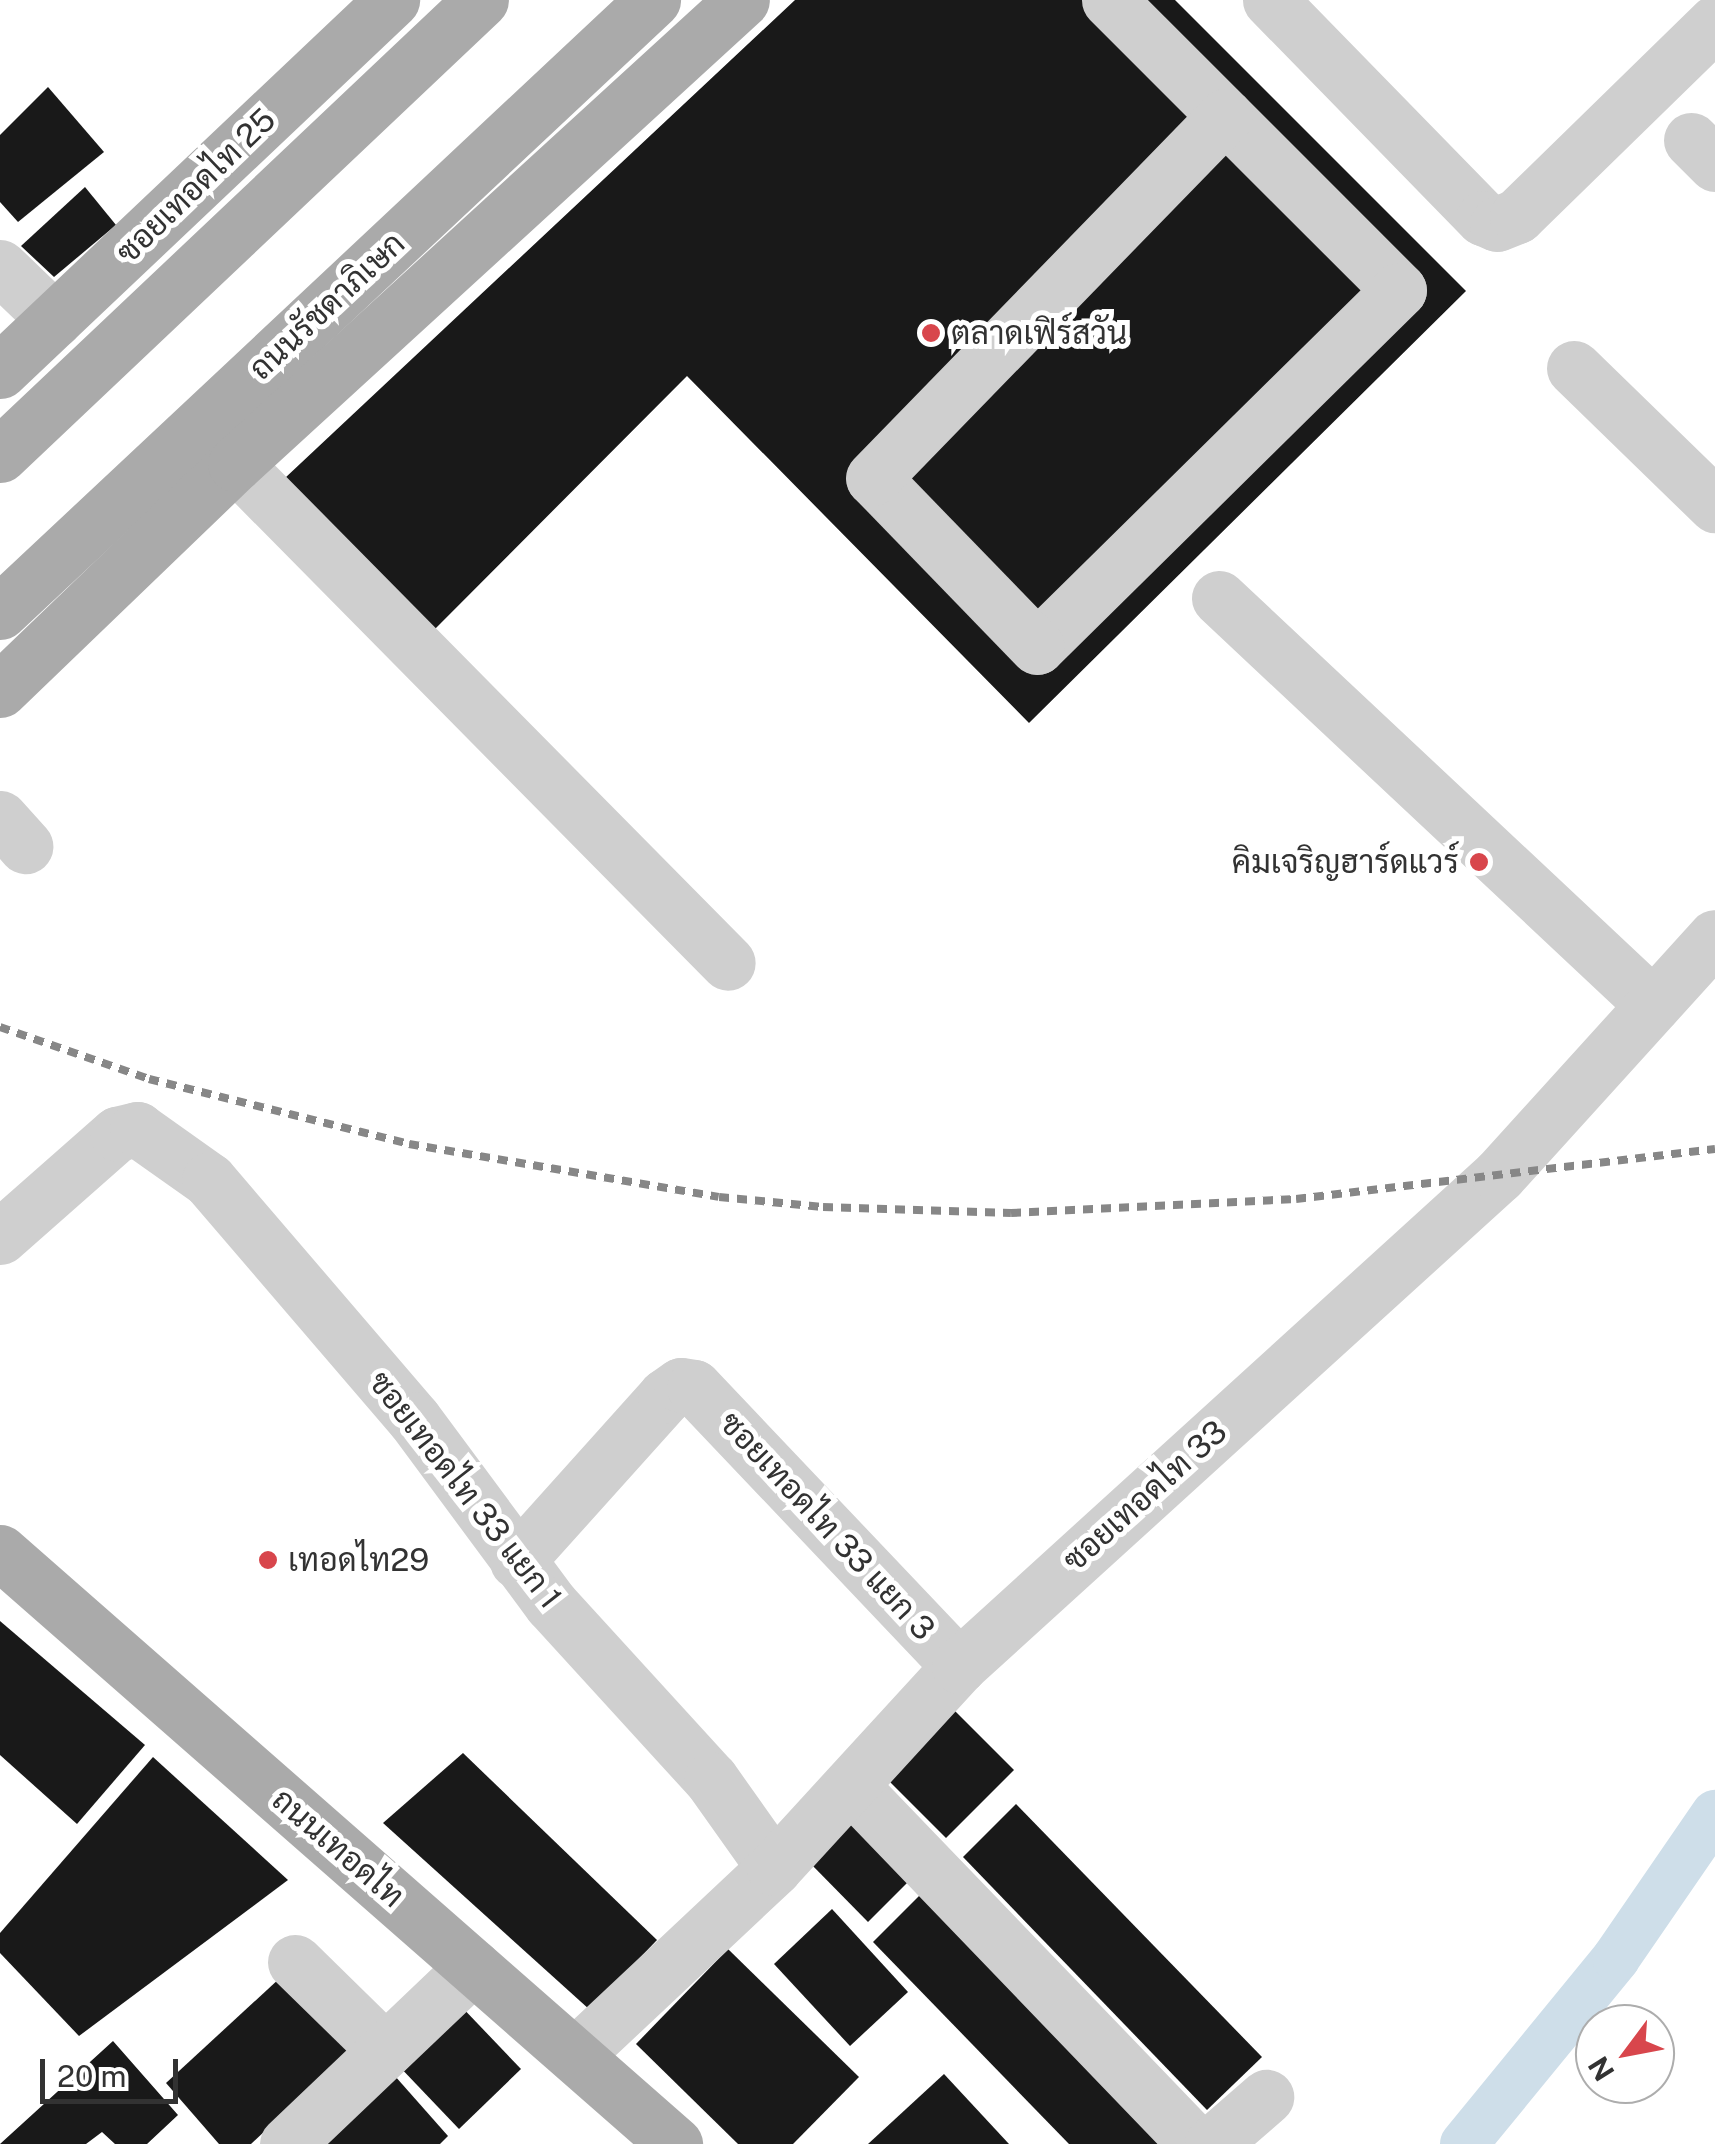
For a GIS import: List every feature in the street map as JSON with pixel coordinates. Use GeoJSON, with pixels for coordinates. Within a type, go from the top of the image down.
{"type":"FeatureCollection","features":[{"type":"Feature","properties":{"kind":"main road","name":"ซอยเทอดไท 25"},"geometry":{"type":"LineString","coordinates":[[0,371],[392,0]]}},
{"type":"Feature","properties":{"kind":"main road"},"geometry":{"type":"LineString","coordinates":[[0,455],[481,0]]}},
{"type":"Feature","properties":{"kind":"main road","name":"ถนนรัชดาภิเษก"},"geometry":{"type":"LineString","coordinates":[[0,612],[654,0]]}},
{"type":"Feature","properties":{"kind":"main road"},"geometry":{"type":"LineString","coordinates":[[0,690],[235,464],[742,0]]}},
{"type":"Feature","properties":{"kind":"main road","name":"ถนนเทอดไท"},"geometry":{"type":"LineString","coordinates":[[0,1552],[676,2144]]}},
{"type":"Feature","properties":{"kind":"street"},"geometry":{"type":"LineString","coordinates":[[1109,0],[1225,116],[1399,290],[1037,647],[873,478],[1225,116]]}},
{"type":"Feature","properties":{"kind":"street"},"geometry":{"type":"LineString","coordinates":[[1270,0],[1482,218],[1497,224],[1517,216],[1715,23]]}},
{"type":"Feature","properties":{"kind":"street"},"geometry":{"type":"LineString","coordinates":[[0,267],[55,320]]}},
{"type":"Feature","properties":{"kind":"street"},"geometry":{"type":"LineString","coordinates":[[1574,368],[1715,506]]}},
{"type":"Feature","properties":{"kind":"street"},"geometry":{"type":"LineString","coordinates":[[235,464],[728,963]]}},
{"type":"Feature","properties":{"kind":"street"},"geometry":{"type":"LineString","coordinates":[[1219,598],[1653,1005]]}},
{"type":"Feature","properties":{"kind":"street","name":"ซอยเทอดไท 33"},"geometry":{"type":"LineString","coordinates":[[575,2055],[853,1788],[959,1666],[1498,1175],[1715,937]]}},
{"type":"Feature","properties":{"kind":"street","name":"ซอยเทอดไท 33 แยก 1"},"geometry":{"type":"LineString","coordinates":[[0,1237],[117,1134],[137,1129],[209,1180],[414,1419],[517,1561],[711,1780],[774,1868]]}},
{"type":"Feature","properties":{"kind":"street","name":"ซอยเทอดไท 33 แยก 3"},"geometry":{"type":"LineString","coordinates":[[517,1561],[666,1396],[681,1385],[694,1387],[959,1666]]}},
{"type":"Feature","properties":{"kind":"street"},"geometry":{"type":"LineString","coordinates":[[853,1788],[1196,2144]]}},
{"type":"Feature","properties":{"kind":"street"},"geometry":{"type":"LineString","coordinates":[[295,1962],[385,2050]]}},
{"type":"Feature","properties":{"kind":"street"},"geometry":{"type":"LineString","coordinates":[[287,2144],[473,1967]]}},
{"type":"Feature","properties":{"kind":"street"},"geometry":{"type":"LineString","coordinates":[[1212,2144],[1266,2097]]}},
{"type":"Feature","properties":{"kind":"building","name":"ตลาดเฟิร์สวัน"},"geometry":{"type":"Polygon","coordinates":[[[795,0],[1175,0],[1466,291],[1029,723],[687,376],[432,632],[285,478],[795,0]]]}},
{"type":"Feature","properties":{"kind":"building"},"geometry":{"type":"Polygon","coordinates":[[[48,87],[104,152],[18,222],[0,202],[0,135],[48,87]]]}},
{"type":"Feature","properties":{"kind":"building"},"geometry":{"type":"Polygon","coordinates":[[[85,187],[116,225],[54,277],[21,246],[85,187]]]}},
{"type":"Feature","properties":{"kind":"building"},"geometry":{"type":"Polygon","coordinates":[[[0,1621],[145,1745],[77,1824],[0,1755],[0,1621]]]}},
{"type":"Feature","properties":{"kind":"building"},"geometry":{"type":"Polygon","coordinates":[[[954,1710],[1014,1770],[946,1838],[886,1778],[954,1710]]]}},
{"type":"Feature","properties":{"kind":"building"},"geometry":{"type":"Polygon","coordinates":[[[463,1753],[657,1940],[590,2010],[383,1823],[463,1753]]]}},
{"type":"Feature","properties":{"kind":"building"},"geometry":{"type":"Polygon","coordinates":[[[153,1757],[288,1880],[79,2036],[0,1953],[0,1933],[153,1757]]]}},
{"type":"Feature","properties":{"kind":"building"},"geometry":{"type":"Polygon","coordinates":[[[1016,1804],[1262,2057],[1207,2110],[963,1857],[1016,1804]]]}},
{"type":"Feature","properties":{"kind":"building"},"geometry":{"type":"Polygon","coordinates":[[[856,1815],[914,1876],[868,1922],[809,1862],[856,1815]]]}},
{"type":"Feature","properties":{"kind":"building"},"geometry":{"type":"Polygon","coordinates":[[[926,1889],[1169,2144],[1069,2144],[873,1942],[926,1889]]]}},
{"type":"Feature","properties":{"kind":"building"},"geometry":{"type":"Polygon","coordinates":[[[832,1909],[908,1992],[850,2046],[774,1964],[832,1909]]]}},
{"type":"Feature","properties":{"kind":"building"},"geometry":{"type":"Polygon","coordinates":[[[728,1949],[859,2077],[793,2144],[738,2144],[636,2044],[728,1949]]]}},
{"type":"Feature","properties":{"kind":"building"},"geometry":{"type":"Polygon","coordinates":[[[281,1977],[354,2047],[251,2144],[219,2144],[166,2083],[281,1977]]]}},
{"type":"Feature","properties":{"kind":"building"},"geometry":{"type":"Polygon","coordinates":[[[457,2002],[521,2069],[459,2129],[396,2063],[457,2002]]]}},
{"type":"Feature","properties":{"kind":"building"},"geometry":{"type":"Polygon","coordinates":[[[113,2041],[178,2115],[147,2144],[115,2144],[102,2132],[86,2144],[0,2144],[113,2041]]]}},
{"type":"Feature","properties":{"kind":"building"},"geometry":{"type":"Polygon","coordinates":[[[387,2067],[448,2136],[440,2144],[303,2144],[387,2067]]]}},
{"type":"Feature","properties":{"kind":"building"},"geometry":{"type":"Polygon","coordinates":[[[944,2074],[1009,2144],[868,2144],[944,2074]]]}},
{"type":"Feature","properties":{"kind":"waterway"},"geometry":{"type":"LineString","coordinates":[[1464,2144],[1616,1958],[1715,1814]]}},
{"type":"Feature","properties":{"kind":"railway"},"geometry":{"type":"LineString","coordinates":[[0,1027],[149,1079],[409,1144],[719,1197],[823,1207],[1011,1213],[1296,1199],[1715,1149]]}},
{"type":"Feature","properties":{"kind":"place","name":"ตลาดเฟิร์สวัน"},"geometry":{"type":"Point","coordinates":[931,333]}},
{"type":"Feature","properties":{"kind":"place","name":"คิมเจริญฮาร์ดแวร์"},"geometry":{"type":"Point","coordinates":[1479,862]}},
{"type":"Feature","properties":{"kind":"place","name":"เทอดไท29"},"geometry":{"type":"Point","coordinates":[268,1560]}}]}
